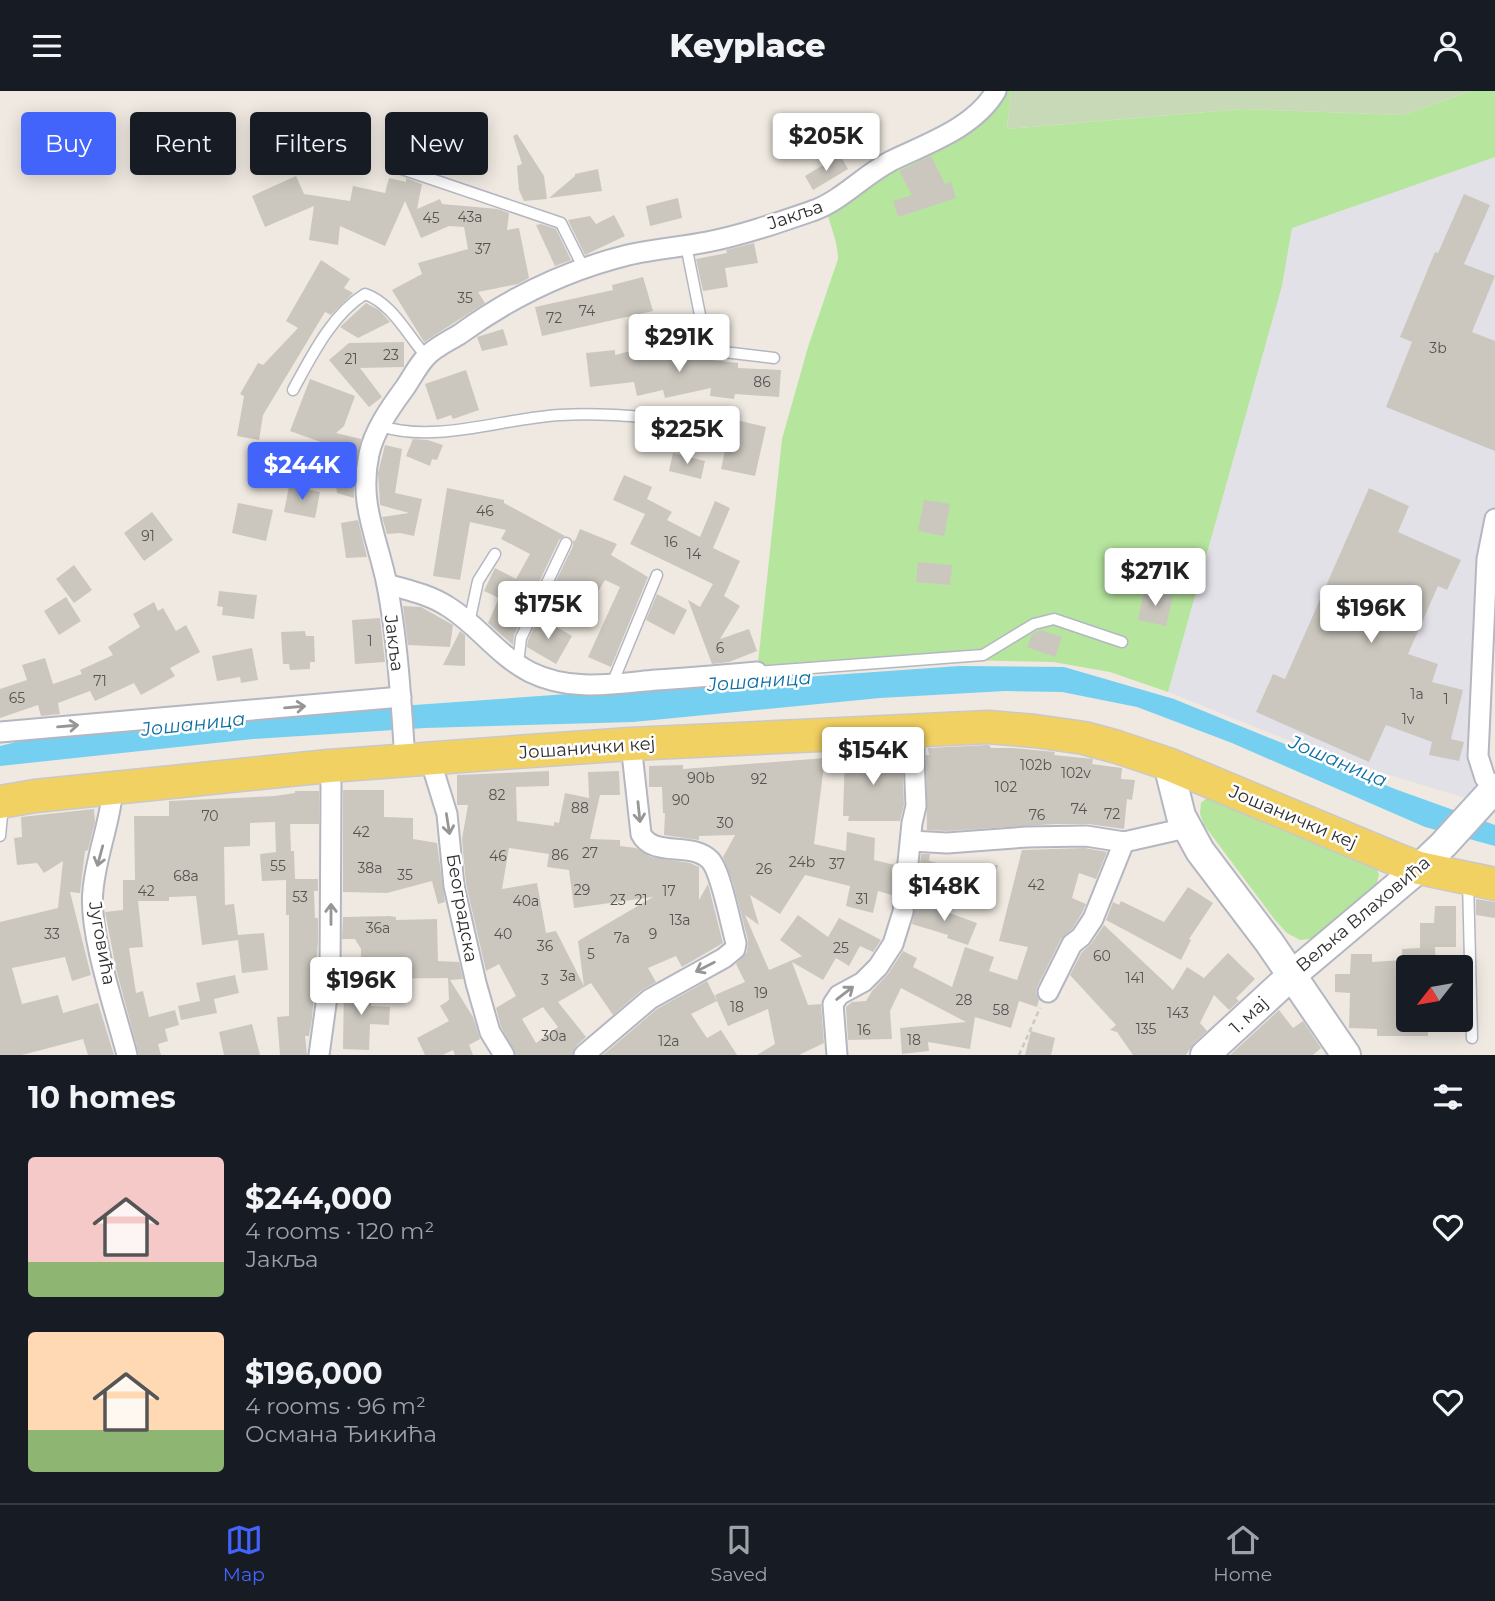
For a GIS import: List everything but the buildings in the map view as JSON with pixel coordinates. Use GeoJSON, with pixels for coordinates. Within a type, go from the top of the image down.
{"type":"FeatureCollection","features":[{"type":"Feature","properties":{"kind":"main road","name":"Јошанички кеј"},"geometry":{"type":"LineString","coordinates":[[2,802],[35,796],[329,766],[413,754],[988,727],[1084,738],[1168,764],[1372,851],[1419,867],[1482,882]]}},
{"type":"Feature","properties":{"kind":"street","name":"Јакља"},"geometry":{"type":"LineString","coordinates":[[413,754],[401,700],[387,584],[368,512],[366,485],[369,452],[381,426],[426,356],[505,304],[531,290],[584,269],[626,256],[709,242],[825,205],[888,163],[971,119],[981,111],[996,91]]}},
{"type":"Feature","properties":{"kind":"street"},"geometry":{"type":"LineString","coordinates":[[1490,793],[1478,756],[1487,559],[1495,519]]}},
{"type":"Feature","properties":{"kind":"street","name":"Јакља"},"geometry":{"type":"LineString","coordinates":[[387,584],[446,605],[518,665],[531,673],[561,683],[597,686],[757,672]]}},
{"type":"Feature","properties":{"kind":"street"},"geometry":{"type":"LineString","coordinates":[[0,732],[401,700]]}},
{"type":"Feature","properties":{"kind":"street"},"geometry":{"type":"LineString","coordinates":[[837,1055],[833,1004],[839,995],[863,982],[872,973],[893,944],[903,912],[916,806],[913,731]]}},
{"type":"Feature","properties":{"kind":"street"},"geometry":{"type":"LineString","coordinates":[[584,1055],[650,999],[735,949],[736,943],[718,876],[709,859],[688,850],[657,846],[644,839],[641,834],[631,744]]}},
{"type":"Feature","properties":{"kind":"street","name":"Београдска"},"geometry":{"type":"LineString","coordinates":[[413,754],[447,814],[454,887],[476,983],[490,1032],[503,1055]]}},
{"type":"Feature","properties":{"kind":"street"},"geometry":{"type":"LineString","coordinates":[[1168,764],[1186,828],[1215,872],[1292,975]]}},
{"type":"Feature","properties":{"kind":"street"},"geometry":{"type":"LineString","coordinates":[[319,1055],[330,975],[329,766]]}},
{"type":"Feature","properties":{"kind":"street","name":"Југовића"},"geometry":{"type":"LineString","coordinates":[[113,789],[110,816],[92,893],[98,939],[127,1055]]}},
{"type":"Feature","properties":{"kind":"street","name":"Вељка Влаховића"},"geometry":{"type":"LineString","coordinates":[[1346,1055],[1292,975],[1419,867],[1444,844],[1490,793]]}},
{"type":"Feature","properties":{"kind":"street"},"geometry":{"type":"LineString","coordinates":[[911,841],[947,843],[1027,837],[1086,837],[1124,842],[1186,828]]}},
{"type":"Feature","properties":{"kind":"street"},"geometry":{"type":"LineString","coordinates":[[1048,992],[1072,944],[1082,937],[1093,919],[1124,842]]}},
{"type":"Feature","properties":{"kind":"street","name":"1. мај"},"geometry":{"type":"LineString","coordinates":[[1205,1055],[1292,975]]}},
{"type":"Feature","properties":{"kind":"lane"},"geometry":{"type":"LineString","coordinates":[[420,175],[561,223],[584,269]]}},
{"type":"Feature","properties":{"kind":"lane"},"geometry":{"type":"LineString","coordinates":[[687,245],[706,350],[774,358]]}},
{"type":"Feature","properties":{"kind":"lane"},"geometry":{"type":"LineString","coordinates":[[293,390],[310,359],[334,325],[354,301],[365,294],[385,307],[426,356]]}},
{"type":"Feature","properties":{"kind":"lane"},"geometry":{"type":"LineString","coordinates":[[381,426],[399,432],[433,432],[559,415],[608,415],[694,422]]}},
{"type":"Feature","properties":{"kind":"lane"},"geometry":{"type":"LineString","coordinates":[[518,665],[521,638],[566,543]]}},
{"type":"Feature","properties":{"kind":"lane"},"geometry":{"type":"LineString","coordinates":[[468,623],[478,580],[495,554]]}},
{"type":"Feature","properties":{"kind":"lane"},"geometry":{"type":"LineString","coordinates":[[612,685],[656,575]]}},
{"type":"Feature","properties":{"kind":"lane"},"geometry":{"type":"LineString","coordinates":[[757,672],[983,655],[1034,625],[1054,619],[1122,642]]}},
{"type":"Feature","properties":{"kind":"lane","name":"Јошанички кеј"},"geometry":{"type":"LineString","coordinates":[[0,836],[2,802]]}},
{"type":"Feature","properties":{"kind":"lane"},"geometry":{"type":"LineString","coordinates":[[1472,1038],[1482,882]]}},
{"type":"Feature","properties":{"kind":"path"},"geometry":{"type":"LineString","coordinates":[[1019,1055],[1048,992]]}},
{"type":"Feature","properties":{"kind":"shaded area"},"geometry":{"type":"Polygon","coordinates":[[[1495,157],[1495,519],[1482,803],[1330,757],[1168,692],[1282,286],[1292,227],[1495,157]]]}},
{"type":"Feature","properties":{"kind":"green space"},"geometry":{"type":"Polygon","coordinates":[[[996,91],[1011,91],[1007,129],[1242,109],[1403,115],[1471,91],[1495,91],[1495,157],[1292,228],[1282,286],[1168,692],[1110,672],[1053,662],[966,660],[757,672],[782,439],[808,347],[838,259],[825,205],[924,146],[996,91]]]}},
{"type":"Feature","properties":{"kind":"green space"},"geometry":{"type":"Polygon","coordinates":[[[1011,91],[1471,91],[1403,115],[1242,109],[1007,129],[1011,91]]]}},
{"type":"Feature","properties":{"kind":"green space"},"geometry":{"type":"Polygon","coordinates":[[[1215,796],[1376,867],[1379,875],[1376,886],[1317,938],[1300,940],[1287,933],[1204,825],[1200,814],[1201,803],[1215,796]]]}},
{"type":"Feature","properties":{"kind":"water","name":"Јошаница"},"geometry":{"type":"Polygon","coordinates":[[[959,666],[1064,667],[1174,699],[1395,789],[1495,825],[1495,846],[1425,827],[1232,743],[1137,707],[1062,692],[1005,691],[880,698],[633,722],[425,728],[253,739],[0,766],[0,746],[36,737],[414,705],[959,666]]]}}]}
